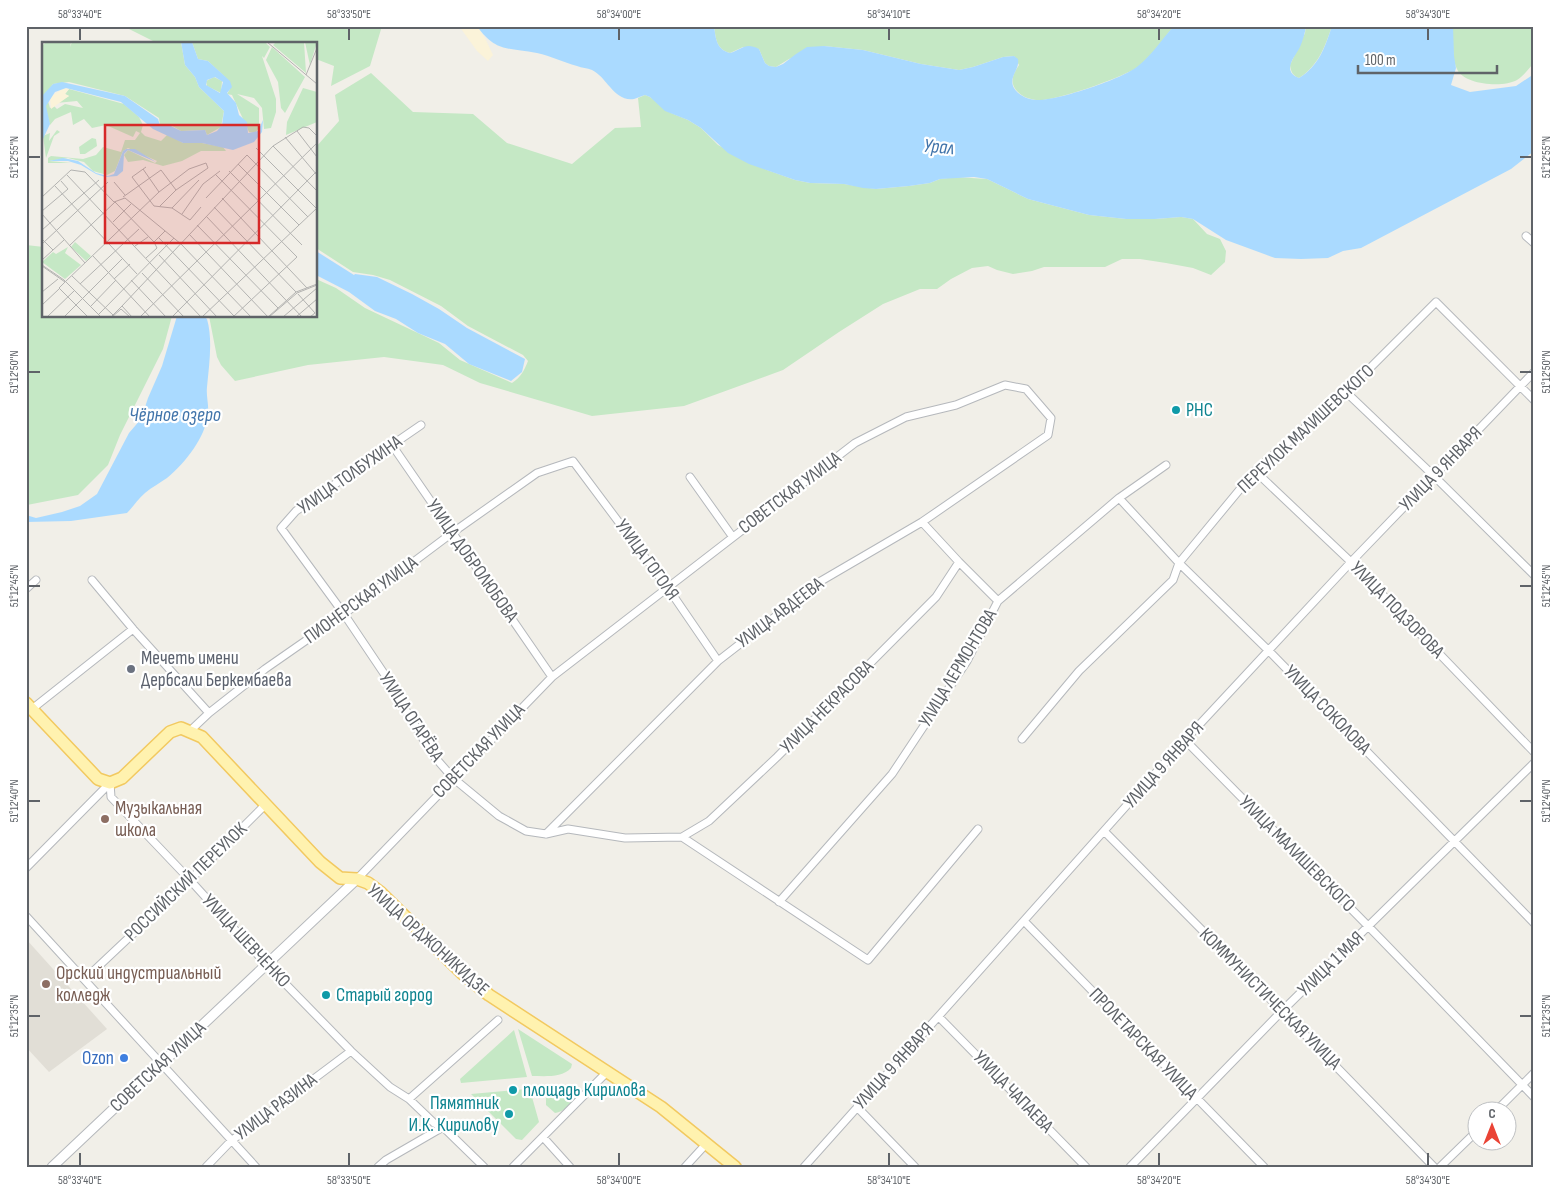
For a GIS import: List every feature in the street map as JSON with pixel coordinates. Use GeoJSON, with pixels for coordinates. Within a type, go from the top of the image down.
{"type":"FeatureCollection","features":[{"type":"Feature","properties":{"kind":"main road"},"geometry":{"type":"LineString","coordinates":[[29,706],[98,779],[110,783],[122,778],[170,732],[181,728],[190,731]]}},
{"type":"Feature","properties":{"kind":"main road","name":"УЛИЦА ОРДЖОНИКИДЗЕ"},"geometry":{"type":"LineString","coordinates":[[190,731],[202,736],[209,742],[265,805],[326,867],[340,878],[357,879],[368,883],[380,892],[462,973],[489,996],[661,1107],[734,1167]]}},
{"type":"Feature","properties":{"kind":"street"},"geometry":{"type":"LineString","coordinates":[[1526,236],[1534,243]]}},
{"type":"Feature","properties":{"kind":"street","name":"ПЕРЕУЛОК МАЛИШЕВСКОГО"},"geometry":{"type":"LineString","coordinates":[[1022,739],[1079,671],[1173,580],[1179,563],[1255,471],[1346,392],[1436,302],[1520,386]]}},
{"type":"Feature","properties":{"kind":"street","name":"УЛИЦА 9 ЯНВАРЯ"},"geometry":{"type":"LineString","coordinates":[[804,1167],[1105,832],[1185,740],[1351,562],[1534,372]]}},
{"type":"Feature","properties":{"kind":"street","name":"СОВЕТСКАЯ УЛИЦА"},"geometry":{"type":"LineString","coordinates":[[52,1167],[357,879],[552,677],[732,536],[855,443],[906,416],[956,405],[1005,386],[1026,389],[1051,418],[1048,435]]}},
{"type":"Feature","properties":{"kind":"street"},"geometry":{"type":"LineString","coordinates":[[1520,386],[1534,400]]}},
{"type":"Feature","properties":{"kind":"street"},"geometry":{"type":"LineString","coordinates":[[1346,392],[1534,575]]}},
{"type":"Feature","properties":{"kind":"street","name":"УЛИЦА ТОЛБУХИНА"},"geometry":{"type":"LineString","coordinates":[[281,528],[296,511],[421,425]]}},
{"type":"Feature","properties":{"kind":"street","name":"УЛИЦА АВДЕЕВА"},"geometry":{"type":"LineString","coordinates":[[546,834],[718,661],[822,581],[922,522],[1048,435]]}},
{"type":"Feature","properties":{"kind":"street","name":"УЛИЦА ДОБРОЛЮБОВА"},"geometry":{"type":"LineString","coordinates":[[392,445],[552,677]]}},
{"type":"Feature","properties":{"kind":"street","name":"ПИОНЕРСКАЯ УЛИЦА"},"geometry":{"type":"LineString","coordinates":[[190,731],[209,713],[265,669],[344,614],[452,533],[537,473],[573,461]]}},
{"type":"Feature","properties":{"kind":"street","name":"УЛИЦА ГОГОЛЯ"},"geometry":{"type":"LineString","coordinates":[[573,461],[668,588],[718,661]]}},
{"type":"Feature","properties":{"kind":"street","name":"УЛИЦА ЛЕРМОНТОВА"},"geometry":{"type":"LineString","coordinates":[[779,902],[892,774],[967,661],[998,601],[1119,498],[1166,465]]}},
{"type":"Feature","properties":{"kind":"street","name":"УЛИЦА ПОДЗОРОВА"},"geometry":{"type":"LineString","coordinates":[[1255,471],[1351,562],[1534,752]]}},
{"type":"Feature","properties":{"kind":"street"},"geometry":{"type":"LineString","coordinates":[[690,477],[732,536]]}},
{"type":"Feature","properties":{"kind":"street","name":"УЛИЦА СОКОЛОВА"},"geometry":{"type":"LineString","coordinates":[[1119,498],[1179,563],[1268,650],[1534,923]]}},
{"type":"Feature","properties":{"kind":"street"},"geometry":{"type":"LineString","coordinates":[[922,522],[998,601]]}},
{"type":"Feature","properties":{"kind":"street","name":"УЛИЦА ОГАРЁВА"},"geometry":{"type":"LineString","coordinates":[[281,528],[344,614],[432,754],[453,778],[499,816],[526,830],[546,834],[568,829],[625,838],[682,837]]}},
{"type":"Feature","properties":{"kind":"street","name":"УЛИЦА НЕКРАСОВА"},"geometry":{"type":"LineString","coordinates":[[682,837],[709,821],[777,757],[936,597],[959,562]]}},
{"type":"Feature","properties":{"kind":"street"},"geometry":{"type":"LineString","coordinates":[[26,589],[36,580]]}},
{"type":"Feature","properties":{"kind":"street"},"geometry":{"type":"LineString","coordinates":[[92,580],[133,629],[209,713]]}},
{"type":"Feature","properties":{"kind":"street"},"geometry":{"type":"LineString","coordinates":[[29,706],[133,629]]}},
{"type":"Feature","properties":{"kind":"street","name":"УЛИЦА МАЛИШЕВСКОГО"},"geometry":{"type":"LineString","coordinates":[[1185,740],[1369,926],[1534,1098]]}},
{"type":"Feature","properties":{"kind":"street","name":"УЛИЦА 1 МАЯ"},"geometry":{"type":"LineString","coordinates":[[1130,1167],[1282,1011],[1534,763]]}},
{"type":"Feature","properties":{"kind":"street"},"geometry":{"type":"LineString","coordinates":[[26,868],[110,783]]}},
{"type":"Feature","properties":{"kind":"street","name":"УЛИЦА ШЕВЧЕНКО"},"geometry":{"type":"LineString","coordinates":[[110,783],[111,796],[267,965],[351,1051],[390,1087],[409,1099],[484,1167]]}},
{"type":"Feature","properties":{"kind":"street","name":"РОССИЙСКИЙ ПЕРЕУЛОК"},"geometry":{"type":"LineString","coordinates":[[85,979],[190,880],[265,805]]}},
{"type":"Feature","properties":{"kind":"street"},"geometry":{"type":"LineString","coordinates":[[682,837],[868,960],[978,829]]}},
{"type":"Feature","properties":{"kind":"street","name":"КОММУНИСТИЧЕСКАЯ УЛИЦА"},"geometry":{"type":"LineString","coordinates":[[1105,832],[1434,1167]]}},
{"type":"Feature","properties":{"kind":"street"},"geometry":{"type":"LineString","coordinates":[[26,916],[256,1167]]}},
{"type":"Feature","properties":{"kind":"street","name":"ПРОЛЕТАРСКАЯ УЛИЦА"},"geometry":{"type":"LineString","coordinates":[[1024,921],[1264,1167]]}},
{"type":"Feature","properties":{"kind":"street","name":"УЛИЦА ЧАПАЕВА"},"geometry":{"type":"LineString","coordinates":[[939,1016],[1086,1167]]}},
{"type":"Feature","properties":{"kind":"street"},"geometry":{"type":"LineString","coordinates":[[409,1099],[498,1020]]}},
{"type":"Feature","properties":{"kind":"street","name":"УЛИЦА РАЗИНА"},"geometry":{"type":"LineString","coordinates":[[206,1167],[231,1141],[351,1051]]}},
{"type":"Feature","properties":{"kind":"street"},"geometry":{"type":"LineString","coordinates":[[513,1167],[607,1072]]}},
{"type":"Feature","properties":{"kind":"street"},"geometry":{"type":"LineString","coordinates":[[1507,1100],[1534,1073]]}},
{"type":"Feature","properties":{"kind":"street"},"geometry":{"type":"LineString","coordinates":[[857,1107],[915,1167]]}},
{"type":"Feature","properties":{"kind":"street"},"geometry":{"type":"LineString","coordinates":[[378,1167],[386,1160],[442,1128]]}},
{"type":"Feature","properties":{"kind":"street"},"geometry":{"type":"LineString","coordinates":[[543,1137],[570,1167]]}},
{"type":"Feature","properties":{"kind":"street"},"geometry":{"type":"LineString","coordinates":[[1440,1167],[1468,1140]]}},
{"type":"Feature","properties":{"kind":"street"},"geometry":{"type":"LineString","coordinates":[[685,1167],[707,1143]]}},
{"type":"Feature","properties":{"kind":"shaded area","name":"Орский индустриальный колледж"},"geometry":{"type":"Polygon","coordinates":[[[26,939],[107,1029],[49,1072],[26,1047],[26,939]]]}},
{"type":"Feature","properties":{"kind":"green space"},"geometry":{"type":"Polygon","coordinates":[[[123,26],[382,26],[370,66],[331,86],[334,66],[318,60],[318,42],[155,42],[123,26]]]}},
{"type":"Feature","properties":{"kind":"green space"},"geometry":{"type":"Polygon","coordinates":[[[714,26],[1174,26],[1150,55],[1135,69],[1071,94],[1045,100],[1036,100],[1022,96],[1014,87],[1013,77],[1019,65],[1014,56],[1003,57],[959,70],[921,64],[863,50],[824,46],[789,59],[776,67],[765,63],[759,49],[743,47],[730,53],[725,51],[717,43],[714,26]]]}},
{"type":"Feature","properties":{"kind":"green space"},"geometry":{"type":"Polygon","coordinates":[[[1306,26],[1332,26],[1316,62],[1299,78],[1295,76],[1290,65],[1305,33],[1306,26]]]}},
{"type":"Feature","properties":{"kind":"green space"},"geometry":{"type":"Polygon","coordinates":[[[1453,26],[1534,26],[1534,63],[1517,80],[1503,84],[1484,84],[1467,79],[1457,69],[1455,64],[1453,26]]]}},
{"type":"Feature","properties":{"kind":"green space"},"geometry":{"type":"Polygon","coordinates":[[[371,73],[413,112],[473,114],[507,143],[572,164],[615,128],[641,127],[638,98],[645,95],[671,113],[701,128],[718,145],[767,170],[795,180],[876,189],[930,183],[940,179],[956,177],[987,179],[1028,199],[1089,215],[1126,219],[1181,217],[1193,219],[1207,234],[1220,239],[1226,251],[1225,262],[1211,275],[1193,268],[1140,259],[1122,259],[1105,267],[1044,267],[1013,274],[988,266],[972,268],[937,289],[920,289],[883,304],[783,370],[684,406],[592,416],[480,383],[443,365],[384,357],[308,365],[235,381],[221,365],[217,357],[209,318],[318,318],[318,280],[336,288],[365,308],[439,343],[460,360],[512,383],[520,376],[527,365],[528,361],[523,355],[468,326],[441,306],[390,280],[353,272],[318,249],[318,145],[339,121],[335,95],[371,73]]]}},
{"type":"Feature","properties":{"kind":"green space"},"geometry":{"type":"Polygon","coordinates":[[[26,245],[42,247],[42,318],[171,318],[163,349],[120,435],[108,465],[78,495],[27,505],[26,245]]]}},
{"type":"Feature","properties":{"kind":"green space"},"geometry":{"type":"Polygon","coordinates":[[[518,1029],[572,1064],[571,1068],[558,1075],[532,1076],[518,1029]]]}},
{"type":"Feature","properties":{"kind":"green space"},"geometry":{"type":"Polygon","coordinates":[[[514,1030],[527,1077],[461,1083],[460,1079],[514,1030]]]}},
{"type":"Feature","properties":{"kind":"green space"},"geometry":{"type":"Polygon","coordinates":[[[564,1086],[571,1087],[576,1096],[567,1107],[555,1113],[546,1105],[546,1098],[553,1089],[564,1086]]]}},
{"type":"Feature","properties":{"kind":"green space"},"geometry":{"type":"Polygon","coordinates":[[[526,1089],[532,1097],[539,1122],[522,1140],[516,1139],[471,1094],[526,1089]]]}},
{"type":"Feature","properties":{"kind":"sand"},"geometry":{"type":"Polygon","coordinates":[[[459,26],[477,26],[493,55],[488,61],[477,51],[459,26]]]}},
{"type":"Feature","properties":{"kind":"water","name":"Урал"},"geometry":{"type":"Polygon","coordinates":[[[477,26],[714,26],[719,46],[725,51],[730,53],[747,46],[754,47],[759,49],[765,63],[776,67],[807,47],[824,46],[863,50],[921,64],[959,70],[1003,57],[1014,56],[1018,59],[1018,63],[1012,80],[1014,88],[1024,97],[1037,100],[1059,97],[1119,77],[1138,66],[1174,26],[1306,26],[1301,44],[1290,68],[1291,72],[1299,78],[1312,68],[1316,62],[1324,49],[1332,26],[1453,26],[1456,68],[1451,85],[1470,92],[1516,86],[1534,74],[1534,151],[1511,169],[1361,248],[1343,251],[1328,258],[1275,258],[1226,240],[1193,219],[1181,217],[1126,219],[1089,215],[1028,199],[987,179],[974,177],[940,179],[930,183],[876,189],[795,180],[749,164],[728,153],[701,128],[688,120],[665,111],[650,97],[645,95],[634,99],[627,99],[621,97],[592,70],[542,54],[497,45],[490,41],[477,26]]]}},
{"type":"Feature","properties":{"kind":"water"},"geometry":{"type":"Polygon","coordinates":[[[318,252],[354,275],[377,277],[412,294],[467,328],[525,359],[522,372],[511,381],[469,364],[445,344],[418,333],[396,319],[375,311],[349,292],[318,276],[318,252]]]}},
{"type":"Feature","properties":{"kind":"water","name":"Чёрное озеро"},"geometry":{"type":"Polygon","coordinates":[[[176,318],[207,319],[210,344],[207,390],[208,414],[199,441],[188,457],[167,478],[145,493],[127,513],[71,521],[26,522],[26,515],[36,518],[62,512],[80,506],[97,494],[129,433],[141,419],[162,366],[176,318]]]}},
{"type":"Feature","properties":{"kind":"place","name":"РНС"},"geometry":{"type":"Point","coordinates":[1176,410]}},
{"type":"Feature","properties":{"kind":"place","name":"Мечеть имени Дербсали Беркембаева"},"geometry":{"type":"Point","coordinates":[131,669]}},
{"type":"Feature","properties":{"kind":"place","name":"Музыкальная школа"},"geometry":{"type":"Point","coordinates":[105,819]}},
{"type":"Feature","properties":{"kind":"place","name":"Орский индустриальный колледж"},"geometry":{"type":"Point","coordinates":[46,984]}},
{"type":"Feature","properties":{"kind":"place","name":"Старый город"},"geometry":{"type":"Point","coordinates":[326,995]}},
{"type":"Feature","properties":{"kind":"place","name":"Ozon"},"geometry":{"type":"Point","coordinates":[124,1058]}},
{"type":"Feature","properties":{"kind":"place","name":"площадь Кирилова"},"geometry":{"type":"Point","coordinates":[513,1090]}},
{"type":"Feature","properties":{"kind":"place","name":"Пямятник И.К. Кирилову"},"geometry":{"type":"Point","coordinates":[509,1114]}}]}
